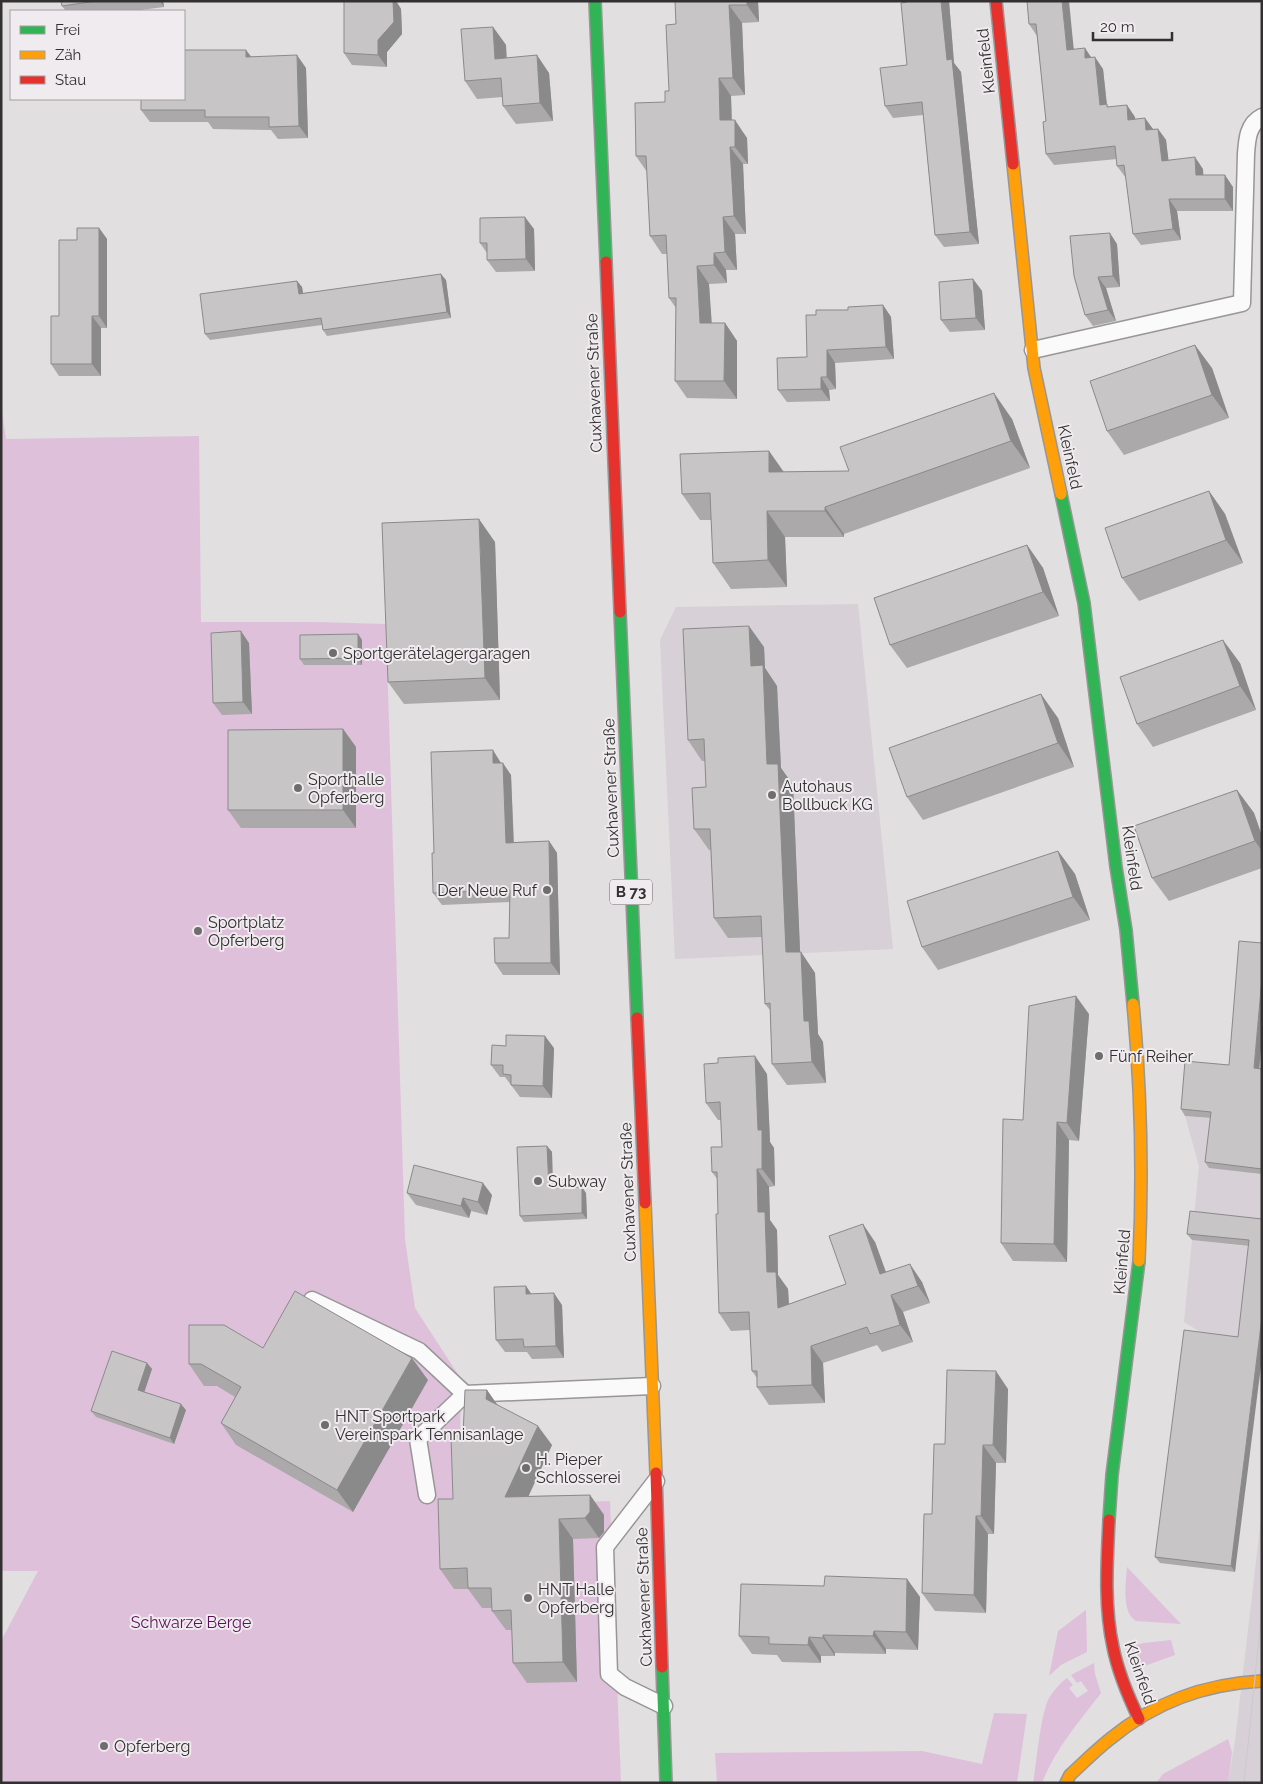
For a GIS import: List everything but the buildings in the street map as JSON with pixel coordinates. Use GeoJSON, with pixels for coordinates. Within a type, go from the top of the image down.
{"type":"FeatureCollection","features":[{"type":"Feature","properties":{"kind":"street","name":"Cuxhavener Straße"},"geometry":{"type":"LineString","coordinates":[[595,1],[656,1481],[666,1783]]}},
{"type":"Feature","properties":{"kind":"street","name":"Kleinfeld"},"geometry":{"type":"LineString","coordinates":[[996,1],[1034,368],[1084,603],[1116,867],[1126,930],[1139,1072],[1142,1199],[1139,1267],[1112,1474],[1107,1555],[1108,1613],[1112,1647],[1127,1693],[1139,1719]]}},
{"type":"Feature","properties":{"kind":"street"},"geometry":{"type":"LineString","coordinates":[[1066,1783],[1070,1775],[1117,1733],[1179,1696],[1238,1681],[1262,1681]]}},
{"type":"Feature","properties":{"kind":"street"},"geometry":{"type":"LineString","coordinates":[[1089,1773],[1094,1755]]}},
{"type":"Feature","properties":{"kind":"lane"},"geometry":{"type":"LineString","coordinates":[[1032,350],[1242,303],[1248,133],[1255,120],[1262,117]]}},
{"type":"Feature","properties":{"kind":"lane"},"geometry":{"type":"LineString","coordinates":[[312,1300],[419,1351],[465,1394]]}},
{"type":"Feature","properties":{"kind":"lane"},"geometry":{"type":"LineString","coordinates":[[427,1494],[418,1439],[465,1394],[652,1386]]}},
{"type":"Feature","properties":{"kind":"lane"},"geometry":{"type":"LineString","coordinates":[[656,1481],[605,1546],[609,1674],[625,1687],[664,1706]]}},
{"type":"Feature","properties":{"kind":"shaded area","name":"Autohaus Bollbuck KG"},"geometry":{"type":"Polygon","coordinates":[[[858,604],[893,949],[675,959],[660,640],[676,607],[858,604]]]}},
{"type":"Feature","properties":{"kind":"shaded area"},"geometry":{"type":"Polygon","coordinates":[[[1185,1116],[1262,1123],[1262,1224],[1194,1217],[1199,1166],[1185,1116]]]}},
{"type":"Feature","properties":{"kind":"shaded area"},"geometry":{"type":"Polygon","coordinates":[[[1192,1240],[1253,1247],[1233,1411],[1212,1339],[1184,1322],[1192,1240]]]}},
{"type":"Feature","properties":{"kind":"shaded area"},"geometry":{"type":"Polygon","coordinates":[[[1262,1510],[1262,1783],[1228,1783],[1235,1741],[1262,1510]]]}},
{"type":"Feature","properties":{"kind":"green space","name":"Sportplatz Opferberg"},"geometry":{"type":"Polygon","coordinates":[[[1,405],[6,439],[199,436],[201,622],[386,624],[405,1239],[415,1308],[461,1379],[459,1506],[610,1501],[621,1783],[1,1783],[1,1641],[38,1571],[1,1571],[1,405]]]}},
{"type":"Feature","properties":{"kind":"green space"},"geometry":{"type":"Polygon","coordinates":[[[1127,1567],[1181,1624],[1136,1621],[1131,1617],[1126,1604],[1127,1567]]]}},
{"type":"Feature","properties":{"kind":"green space"},"geometry":{"type":"Polygon","coordinates":[[[1086,1610],[1087,1652],[1061,1665],[1049,1676],[1058,1631],[1086,1610]]]}},
{"type":"Feature","properties":{"kind":"green space"},"geometry":{"type":"Polygon","coordinates":[[[1171,1640],[1175,1655],[1136,1669],[1128,1647],[1171,1640]]]}},
{"type":"Feature","properties":{"kind":"green space"},"geometry":{"type":"Polygon","coordinates":[[[1094,1663],[1095,1674],[1101,1693],[1061,1747],[1042,1783],[1033,1783],[1041,1727],[1049,1698],[1067,1678],[1073,1685],[1069,1688],[1077,1698],[1088,1691],[1081,1681],[1077,1683],[1071,1675],[1094,1663]]]}},
{"type":"Feature","properties":{"kind":"green space"},"geometry":{"type":"Polygon","coordinates":[[[994,1713],[1027,1714],[1017,1783],[717,1783],[715,1753],[922,1751],[982,1764],[994,1713]]]}},
{"type":"Feature","properties":{"kind":"green space"},"geometry":{"type":"Polygon","coordinates":[[[1228,1739],[1232,1752],[1228,1783],[1156,1783],[1163,1774],[1228,1739]]]}},
{"type":"Feature","properties":{"kind":"tram line"},"geometry":{"type":"LineString","coordinates":[[1244,1783],[1262,1610]]}},
{"type":"Feature","properties":{"kind":"traffic: fast"},"geometry":{"type":"LineString","coordinates":[[595,1],[606,262]]}},
{"type":"Feature","properties":{"kind":"traffic: fast"},"geometry":{"type":"LineString","coordinates":[[1061,494],[1084,603],[1116,867],[1126,930],[1133,1004]]}},
{"type":"Feature","properties":{"kind":"traffic: fast"},"geometry":{"type":"LineString","coordinates":[[620,612],[637,1018]]}},
{"type":"Feature","properties":{"kind":"traffic: fast"},"geometry":{"type":"LineString","coordinates":[[1109,1520],[1112,1475],[1139,1261]]}},
{"type":"Feature","properties":{"kind":"traffic: fast"},"geometry":{"type":"LineString","coordinates":[[662,1667],[666,1783]]}},
{"type":"Feature","properties":{"kind":"traffic: slow"},"geometry":{"type":"LineString","coordinates":[[1013,164],[1034,368],[1061,494]]}},
{"type":"Feature","properties":{"kind":"traffic: slow"},"geometry":{"type":"LineString","coordinates":[[1133,1004],[1140,1132],[1141,1197],[1139,1261]]}},
{"type":"Feature","properties":{"kind":"traffic: slow"},"geometry":{"type":"LineString","coordinates":[[645,1203],[656,1473]]}},
{"type":"Feature","properties":{"kind":"traffic: slow"},"geometry":{"type":"LineString","coordinates":[[1066,1783],[1070,1775],[1110,1739],[1127,1726],[1163,1705],[1181,1697],[1220,1686],[1262,1681]]}},
{"type":"Feature","properties":{"kind":"traffic: jam"},"geometry":{"type":"LineString","coordinates":[[996,1],[1013,164]]}},
{"type":"Feature","properties":{"kind":"traffic: jam"},"geometry":{"type":"LineString","coordinates":[[606,262],[620,612]]}},
{"type":"Feature","properties":{"kind":"traffic: jam"},"geometry":{"type":"LineString","coordinates":[[637,1018],[645,1203]]}},
{"type":"Feature","properties":{"kind":"traffic: jam"},"geometry":{"type":"LineString","coordinates":[[656,1473],[662,1667]]}},
{"type":"Feature","properties":{"kind":"traffic: jam"},"geometry":{"type":"LineString","coordinates":[[1109,1520],[1107,1584],[1110,1631],[1121,1675],[1139,1719]]}},
{"type":"Feature","properties":{"kind":"place","name":"Sportgerätelagergaragen"},"geometry":{"type":"Point","coordinates":[333,653]}},
{"type":"Feature","properties":{"kind":"place","name":"Sporthalle Opferberg"},"geometry":{"type":"Point","coordinates":[298,788]}},
{"type":"Feature","properties":{"kind":"place","name":"Autohaus Bollbuck KG"},"geometry":{"type":"Point","coordinates":[772,795]}},
{"type":"Feature","properties":{"kind":"place","name":"Der Neue Ruf"},"geometry":{"type":"Point","coordinates":[547,890]}},
{"type":"Feature","properties":{"kind":"place","name":"Sportplatz Opferberg"},"geometry":{"type":"Point","coordinates":[198,931]}},
{"type":"Feature","properties":{"kind":"place","name":"Fünf Reiher"},"geometry":{"type":"Point","coordinates":[1099,1056]}},
{"type":"Feature","properties":{"kind":"place","name":"Subway"},"geometry":{"type":"Point","coordinates":[538,1181]}},
{"type":"Feature","properties":{"kind":"place","name":"HNT Sportpark Vereinspark Tennisanlage"},"geometry":{"type":"Point","coordinates":[325,1425]}},
{"type":"Feature","properties":{"kind":"place","name":"H. Pieper Schlosserei"},"geometry":{"type":"Point","coordinates":[526,1468]}},
{"type":"Feature","properties":{"kind":"place","name":"HNT Halle Opferberg"},"geometry":{"type":"Point","coordinates":[528,1598]}},
{"type":"Feature","properties":{"kind":"place","name":"Opferberg"},"geometry":{"type":"Point","coordinates":[104,1746]}},
{"type":"Feature","properties":{"kind":"park label","name":"Schwarze Berge"},"geometry":{"type":"Point","coordinates":[191,1622]}}]}
